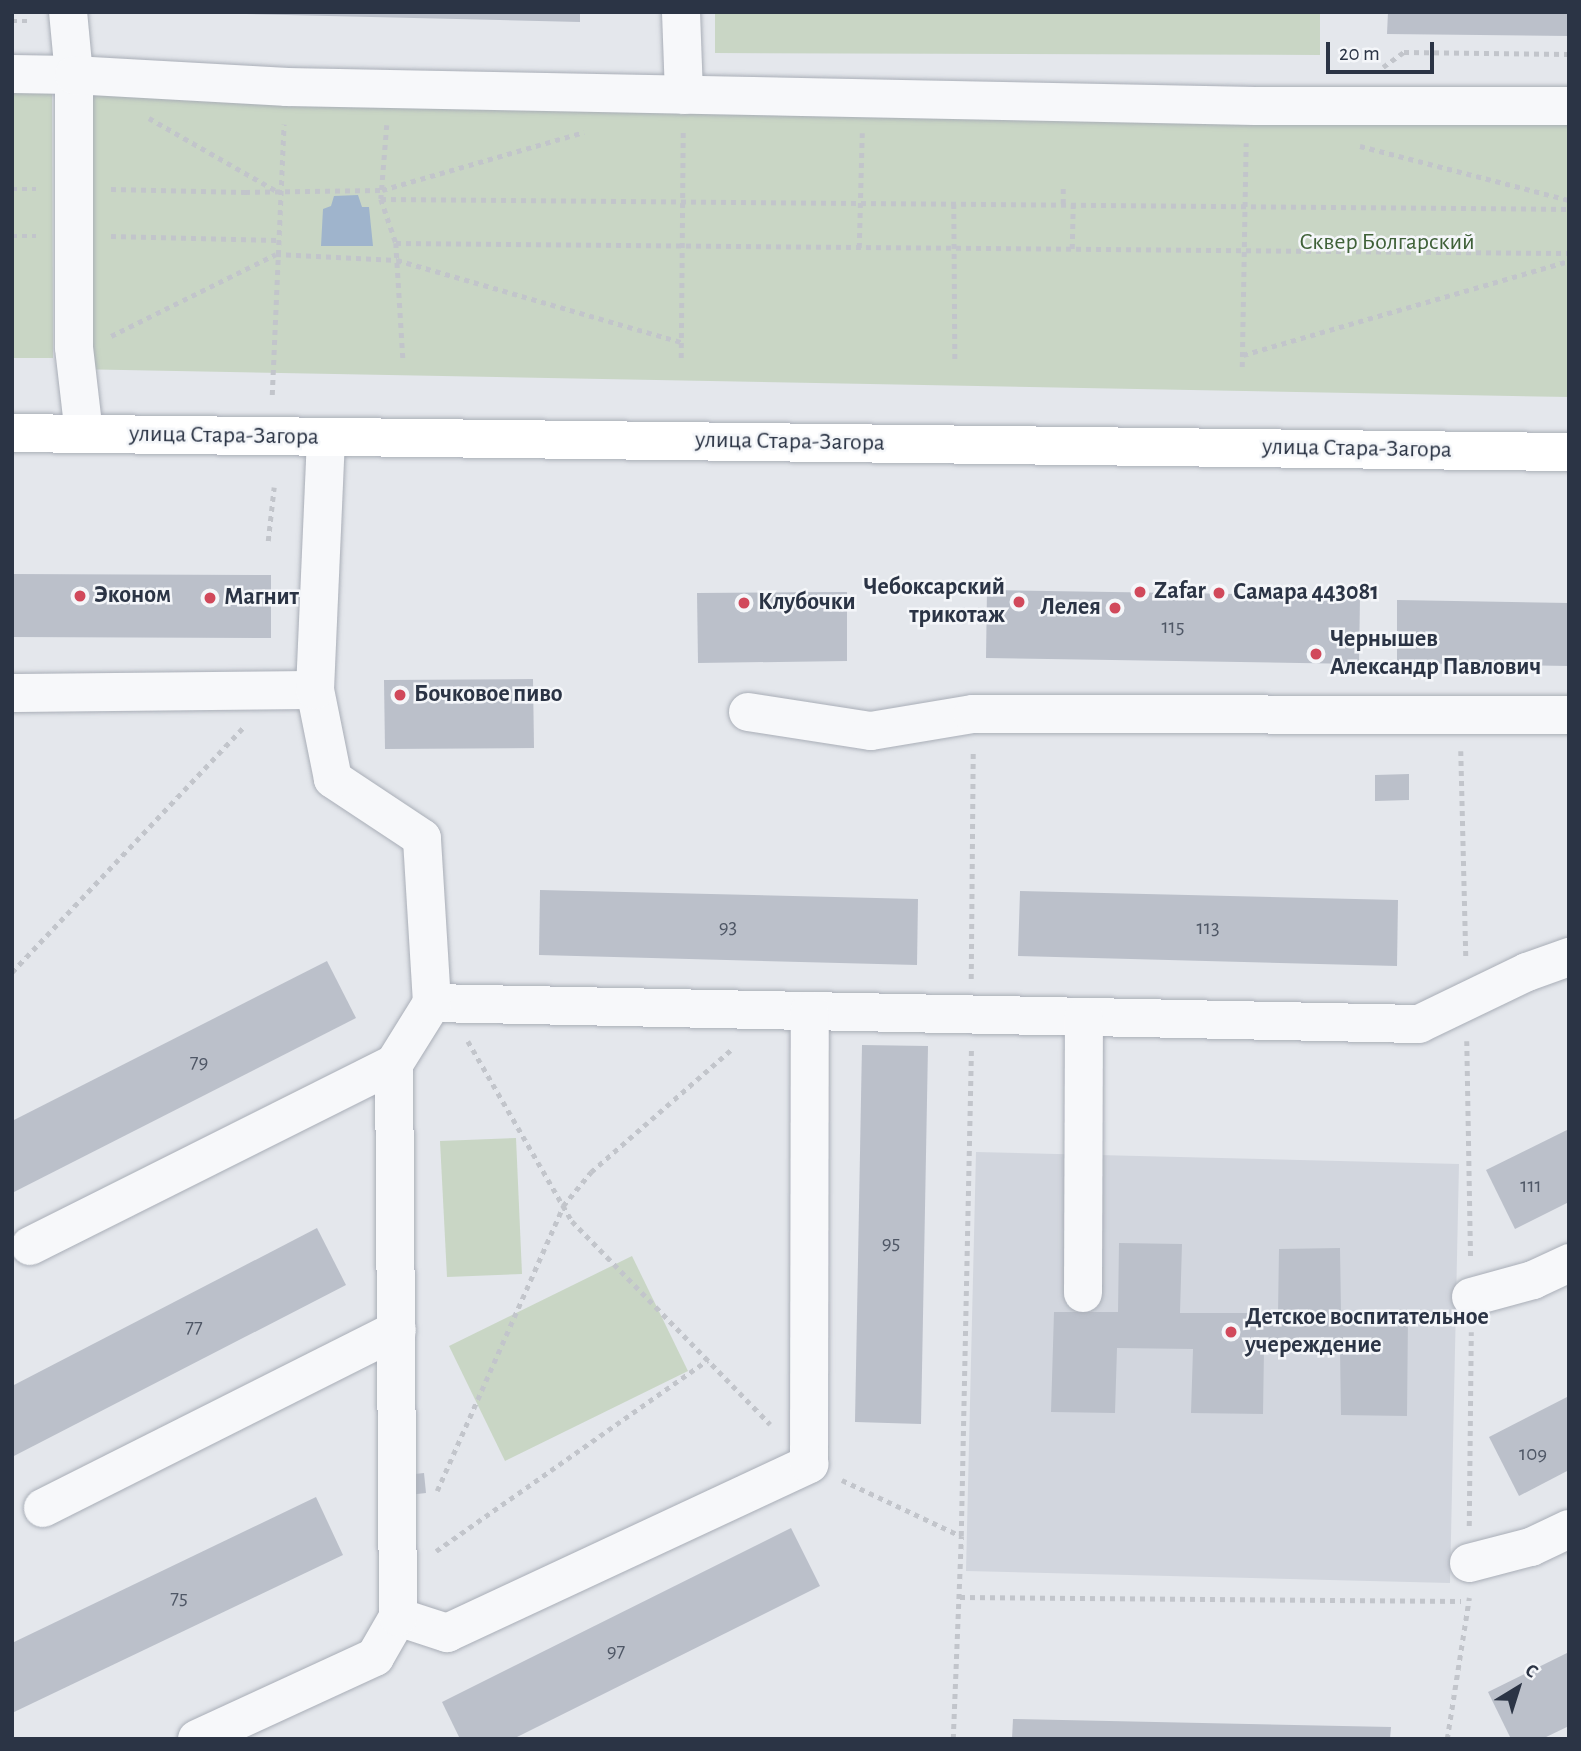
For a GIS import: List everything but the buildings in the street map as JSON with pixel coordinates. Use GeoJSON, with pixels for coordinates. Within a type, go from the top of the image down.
{"type":"FeatureCollection","features":[{"type":"Feature","properties":{"kind":"main road","name":"улица Стара-Загора"},"geometry":{"type":"LineString","coordinates":[[12,433],[1569,452]]}},
{"type":"Feature","properties":{"kind":"lane"},"geometry":{"type":"LineString","coordinates":[[68,12],[74,75],[72,236],[75,347],[84,434]]}},
{"type":"Feature","properties":{"kind":"lane"},"geometry":{"type":"LineString","coordinates":[[681,12],[684,96]]}},
{"type":"Feature","properties":{"kind":"lane"},"geometry":{"type":"LineString","coordinates":[[12,74],[287,87],[684,96],[1255,106],[1569,106]]}},
{"type":"Feature","properties":{"kind":"lane"},"geometry":{"type":"LineString","coordinates":[[30,1246],[394,1064],[439,1003],[422,838],[333,779],[297,691],[326,437]]}},
{"type":"Feature","properties":{"kind":"lane"},"geometry":{"type":"LineString","coordinates":[[12,693],[297,691]]}},
{"type":"Feature","properties":{"kind":"lane"},"geometry":{"type":"LineString","coordinates":[[748,712],[871,731],[972,714],[1569,715]]}},
{"type":"Feature","properties":{"kind":"lane"},"geometry":{"type":"LineString","coordinates":[[439,1003],[1419,1024],[1527,972],[1569,957]]}},
{"type":"Feature","properties":{"kind":"lane"},"geometry":{"type":"LineString","coordinates":[[398,1617],[447,1633],[809,1464],[793,1011]]}},
{"type":"Feature","properties":{"kind":"lane"},"geometry":{"type":"LineString","coordinates":[[1083,1293],[1084,1017]]}},
{"type":"Feature","properties":{"kind":"lane"},"geometry":{"type":"LineString","coordinates":[[197,1739],[375,1657],[398,1617],[394,1064]]}},
{"type":"Feature","properties":{"kind":"lane"},"geometry":{"type":"LineString","coordinates":[[1471,1297],[1533,1280],[1569,1263]]}},
{"type":"Feature","properties":{"kind":"lane"},"geometry":{"type":"LineString","coordinates":[[43,1508],[397,1330]]}},
{"type":"Feature","properties":{"kind":"lane"},"geometry":{"type":"LineString","coordinates":[[1469,1563],[1531,1547],[1569,1529]]}},
{"type":"Feature","properties":{"kind":"path"},"geometry":{"type":"LineString","coordinates":[[1380,70],[1404,52],[1569,54]]}},
{"type":"Feature","properties":{"kind":"path"},"geometry":{"type":"LineString","coordinates":[[390,88],[381,199],[396,243],[403,359]]}},
{"type":"Feature","properties":{"kind":"path"},"geometry":{"type":"LineString","coordinates":[[681,358],[684,96]]}},
{"type":"Feature","properties":{"kind":"path"},"geometry":{"type":"LineString","coordinates":[[859,248],[863,98]]}},
{"type":"Feature","properties":{"kind":"path"},"geometry":{"type":"LineString","coordinates":[[146,116],[279,192]]}},
{"type":"Feature","properties":{"kind":"path"},"geometry":{"type":"LineString","coordinates":[[12,189],[279,192],[382,190],[590,131]]}},
{"type":"Feature","properties":{"kind":"path"},"geometry":{"type":"LineString","coordinates":[[1242,367],[1246,142]]}},
{"type":"Feature","properties":{"kind":"path"},"geometry":{"type":"LineString","coordinates":[[1353,144],[1569,200]]}},
{"type":"Feature","properties":{"kind":"path"},"geometry":{"type":"LineString","coordinates":[[1063,188],[1063,204]]}},
{"type":"Feature","properties":{"kind":"path"},"geometry":{"type":"LineString","coordinates":[[272,396],[279,192]]}},
{"type":"Feature","properties":{"kind":"path"},"geometry":{"type":"LineString","coordinates":[[381,199],[1569,209]]}},
{"type":"Feature","properties":{"kind":"path"},"geometry":{"type":"LineString","coordinates":[[954,204],[955,362]]}},
{"type":"Feature","properties":{"kind":"path"},"geometry":{"type":"LineString","coordinates":[[1072,249],[1073,204]]}},
{"type":"Feature","properties":{"kind":"path"},"geometry":{"type":"LineString","coordinates":[[12,236],[277,240]]}},
{"type":"Feature","properties":{"kind":"path"},"geometry":{"type":"LineString","coordinates":[[396,243],[1569,253]]}},
{"type":"Feature","properties":{"kind":"path"},"geometry":{"type":"LineString","coordinates":[[109,337],[276,254],[397,260],[682,342]]}},
{"type":"Feature","properties":{"kind":"path"},"geometry":{"type":"LineString","coordinates":[[1243,355],[1569,261]]}},
{"type":"Feature","properties":{"kind":"path"},"geometry":{"type":"LineString","coordinates":[[268,541],[274,487]]}},
{"type":"Feature","properties":{"kind":"path"},"geometry":{"type":"LineString","coordinates":[[12,972],[297,691]]}},
{"type":"Feature","properties":{"kind":"path"},"geometry":{"type":"LineString","coordinates":[[953,1739],[960,1597],[971,1014],[972,714]]}},
{"type":"Feature","properties":{"kind":"path"},"geometry":{"type":"LineString","coordinates":[[1447,1739],[1468,1601],[1469,1563],[1471,1297],[1460,715]]}},
{"type":"Feature","properties":{"kind":"path"},"geometry":{"type":"LineString","coordinates":[[439,1003],[572,1221],[809,1464],[961,1536]]}},
{"type":"Feature","properties":{"kind":"path"},"geometry":{"type":"LineString","coordinates":[[431,1504],[563,1206],[591,1172],[793,1011]]}},
{"type":"Feature","properties":{"kind":"path"},"geometry":{"type":"LineString","coordinates":[[398,1578],[708,1360]]}},
{"type":"Feature","properties":{"kind":"path"},"geometry":{"type":"LineString","coordinates":[[960,1597],[1468,1601]]}},
{"type":"Feature","properties":{"kind":"shaded area"},"geometry":{"type":"Polygon","coordinates":[[[976,1152],[1459,1164],[1450,1583],[966,1571],[976,1152]]]}},
{"type":"Feature","properties":{"kind":"green space"},"geometry":{"type":"Polygon","coordinates":[[[715,12],[1320,12],[1320,55],[715,53],[715,12]]]}},
{"type":"Feature","properties":{"kind":"green space","name":"Сквер Болгарский"},"geometry":{"type":"Polygon","coordinates":[[[67,78],[1569,95],[1569,397],[70,369],[67,78]]]}},
{"type":"Feature","properties":{"kind":"green space"},"geometry":{"type":"Polygon","coordinates":[[[12,89],[52,90],[53,358],[12,358],[12,89]]]}},
{"type":"Feature","properties":{"kind":"green space"},"geometry":{"type":"Polygon","coordinates":[[[516,1138],[522,1274],[447,1277],[440,1141],[516,1138]]]}},
{"type":"Feature","properties":{"kind":"green space"},"geometry":{"type":"Polygon","coordinates":[[[632,1256],[688,1371],[505,1461],[449,1346],[632,1256]]]}},
{"type":"Feature","properties":{"kind":"water"},"geometry":{"type":"Polygon","coordinates":[[[358,195],[362,207],[369,207],[373,246],[321,246],[323,209],[331,206],[334,196],[358,195]]]}},
{"type":"Feature","properties":{"kind":"place","name":"Zafar"},"geometry":{"type":"Point","coordinates":[1140,592]}},
{"type":"Feature","properties":{"kind":"place","name":"Самара 443081"},"geometry":{"type":"Point","coordinates":[1219,593]}},
{"type":"Feature","properties":{"kind":"place","name":"Эконом"},"geometry":{"type":"Point","coordinates":[80,596]}},
{"type":"Feature","properties":{"kind":"place","name":"Магнит"},"geometry":{"type":"Point","coordinates":[210,598]}},
{"type":"Feature","properties":{"kind":"place","name":"Чебоксарский трикотаж"},"geometry":{"type":"Point","coordinates":[1019,602]}},
{"type":"Feature","properties":{"kind":"place","name":"Клубочки"},"geometry":{"type":"Point","coordinates":[744,603]}},
{"type":"Feature","properties":{"kind":"place","name":"Лелея"},"geometry":{"type":"Point","coordinates":[1115,608]}},
{"type":"Feature","properties":{"kind":"place","name":"Чернышев Александр Павлович"},"geometry":{"type":"Point","coordinates":[1316,654]}},
{"type":"Feature","properties":{"kind":"place","name":"Бочковое пиво"},"geometry":{"type":"Point","coordinates":[400,695]}},
{"type":"Feature","properties":{"kind":"place","name":"Детское воспитательное учереждение"},"geometry":{"type":"Point","coordinates":[1231,1332]}}]}
